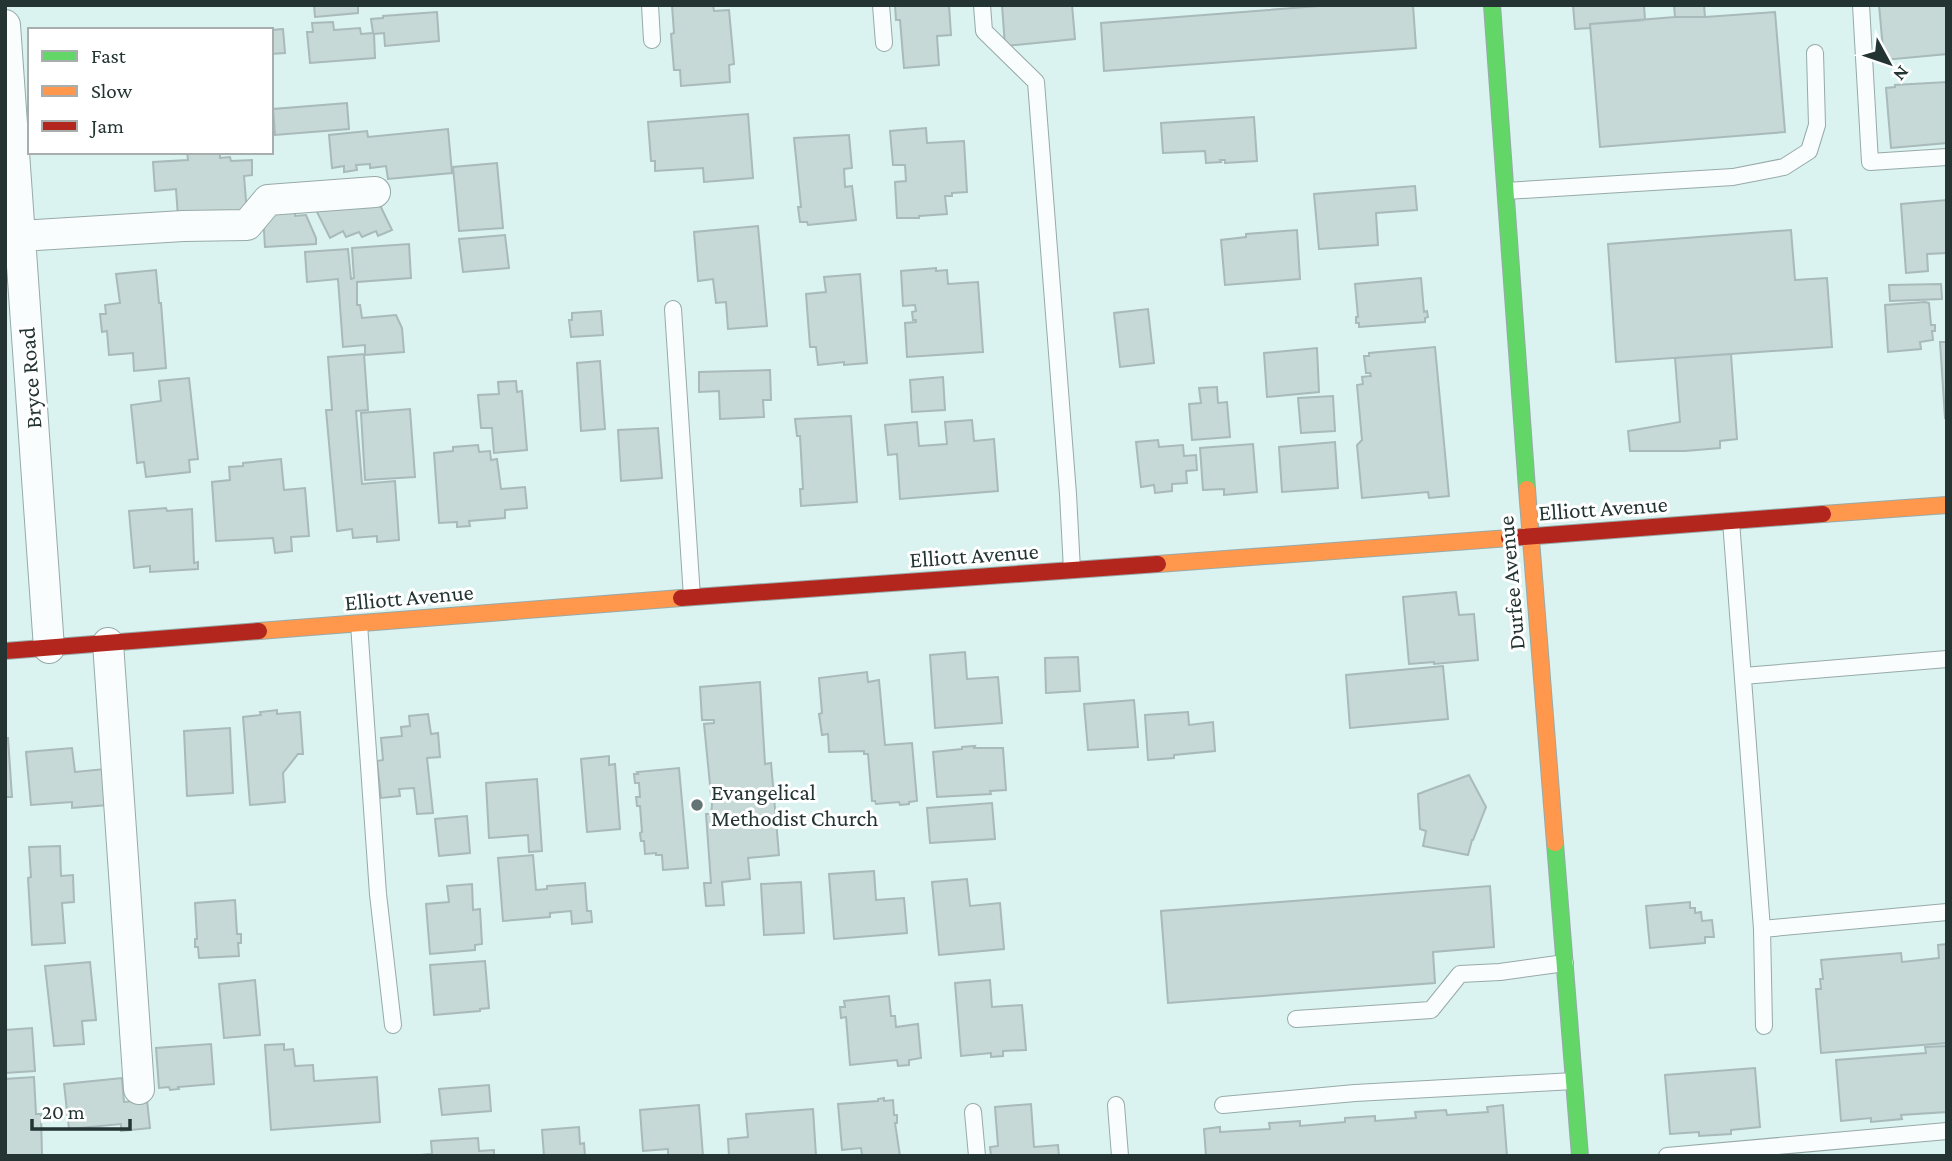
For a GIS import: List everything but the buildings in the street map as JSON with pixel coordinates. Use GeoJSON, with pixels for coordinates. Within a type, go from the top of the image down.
{"type":"FeatureCollection","features":[{"type":"Feature","properties":{"kind":"street","name":"Durfee Avenue"},"geometry":{"type":"LineString","coordinates":[[1492,5],[1530,536],[1580,1156]]}},
{"type":"Feature","properties":{"kind":"street","name":"Bryce Road"},"geometry":{"type":"LineString","coordinates":[[5,25],[49,648]]}},
{"type":"Feature","properties":{"kind":"street"},"geometry":{"type":"LineString","coordinates":[[20,236],[247,225],[268,200],[375,192]]}},
{"type":"Feature","properties":{"kind":"street","name":"Elliott Avenue"},"geometry":{"type":"LineString","coordinates":[[5,651],[692,597],[1947,505]]}},
{"type":"Feature","properties":{"kind":"street"},"geometry":{"type":"LineString","coordinates":[[108,643],[139,1088]]}},
{"type":"Feature","properties":{"kind":"lane"},"geometry":{"type":"LineString","coordinates":[[650,5],[652,40]]}},
{"type":"Feature","properties":{"kind":"lane"},"geometry":{"type":"LineString","coordinates":[[881,5],[884,43]]}},
{"type":"Feature","properties":{"kind":"lane"},"geometry":{"type":"LineString","coordinates":[[982,5],[984,31],[1036,82],[1072,570]]}},
{"type":"Feature","properties":{"kind":"lane"},"geometry":{"type":"LineString","coordinates":[[1861,5],[1870,162],[1947,157]]}},
{"type":"Feature","properties":{"kind":"lane"},"geometry":{"type":"LineString","coordinates":[[1506,191],[1733,177],[1784,167],[1809,151],[1817,125],[1815,53]]}},
{"type":"Feature","properties":{"kind":"lane"},"geometry":{"type":"LineString","coordinates":[[673,309],[692,597]]}},
{"type":"Feature","properties":{"kind":"lane"},"geometry":{"type":"LineString","coordinates":[[1731,521],[1762,929],[1764,1026]]}},
{"type":"Feature","properties":{"kind":"lane"},"geometry":{"type":"LineString","coordinates":[[359,624],[378,894],[393,1025]]}},
{"type":"Feature","properties":{"kind":"lane"},"geometry":{"type":"LineString","coordinates":[[1743,676],[1947,659]]}},
{"type":"Feature","properties":{"kind":"lane"},"geometry":{"type":"LineString","coordinates":[[1762,929],[1947,912]]}},
{"type":"Feature","properties":{"kind":"lane"},"geometry":{"type":"LineString","coordinates":[[1296,1020],[1431,1010],[1460,974],[1500,972],[1565,963]]}},
{"type":"Feature","properties":{"kind":"lane"},"geometry":{"type":"LineString","coordinates":[[1223,1105],[1355,1093],[1574,1081]]}},
{"type":"Feature","properties":{"kind":"lane"},"geometry":{"type":"LineString","coordinates":[[1116,1105],[1120,1156]]}},
{"type":"Feature","properties":{"kind":"lane"},"geometry":{"type":"LineString","coordinates":[[973,1112],[977,1156]]}},
{"type":"Feature","properties":{"kind":"lane"},"geometry":{"type":"LineString","coordinates":[[1667,1156],[1947,1130]]}},
{"type":"Feature","properties":{"kind":"traffic: fast"},"geometry":{"type":"LineString","coordinates":[[1492,5],[1527,489]]}},
{"type":"Feature","properties":{"kind":"traffic: fast"},"geometry":{"type":"LineString","coordinates":[[1555,843],[1580,1156]]}},
{"type":"Feature","properties":{"kind":"traffic: slow"},"geometry":{"type":"LineString","coordinates":[[1527,489],[1555,843]]}},
{"type":"Feature","properties":{"kind":"traffic: slow"},"geometry":{"type":"LineString","coordinates":[[1823,514],[1947,505]]}},
{"type":"Feature","properties":{"kind":"traffic: slow"},"geometry":{"type":"LineString","coordinates":[[1158,564],[1509,538]]}},
{"type":"Feature","properties":{"kind":"traffic: slow"},"geometry":{"type":"LineString","coordinates":[[259,631],[681,598]]}},
{"type":"Feature","properties":{"kind":"traffic: jam"},"geometry":{"type":"LineString","coordinates":[[1509,538],[1823,514]]}},
{"type":"Feature","properties":{"kind":"traffic: jam"},"geometry":{"type":"LineString","coordinates":[[681,598],[1158,564]]}},
{"type":"Feature","properties":{"kind":"traffic: jam"},"geometry":{"type":"LineString","coordinates":[[5,651],[259,631]]}},
{"type":"Feature","properties":{"kind":"place","name":"Evangelical Methodist Church"},"geometry":{"type":"Point","coordinates":[697,805]}}]}
